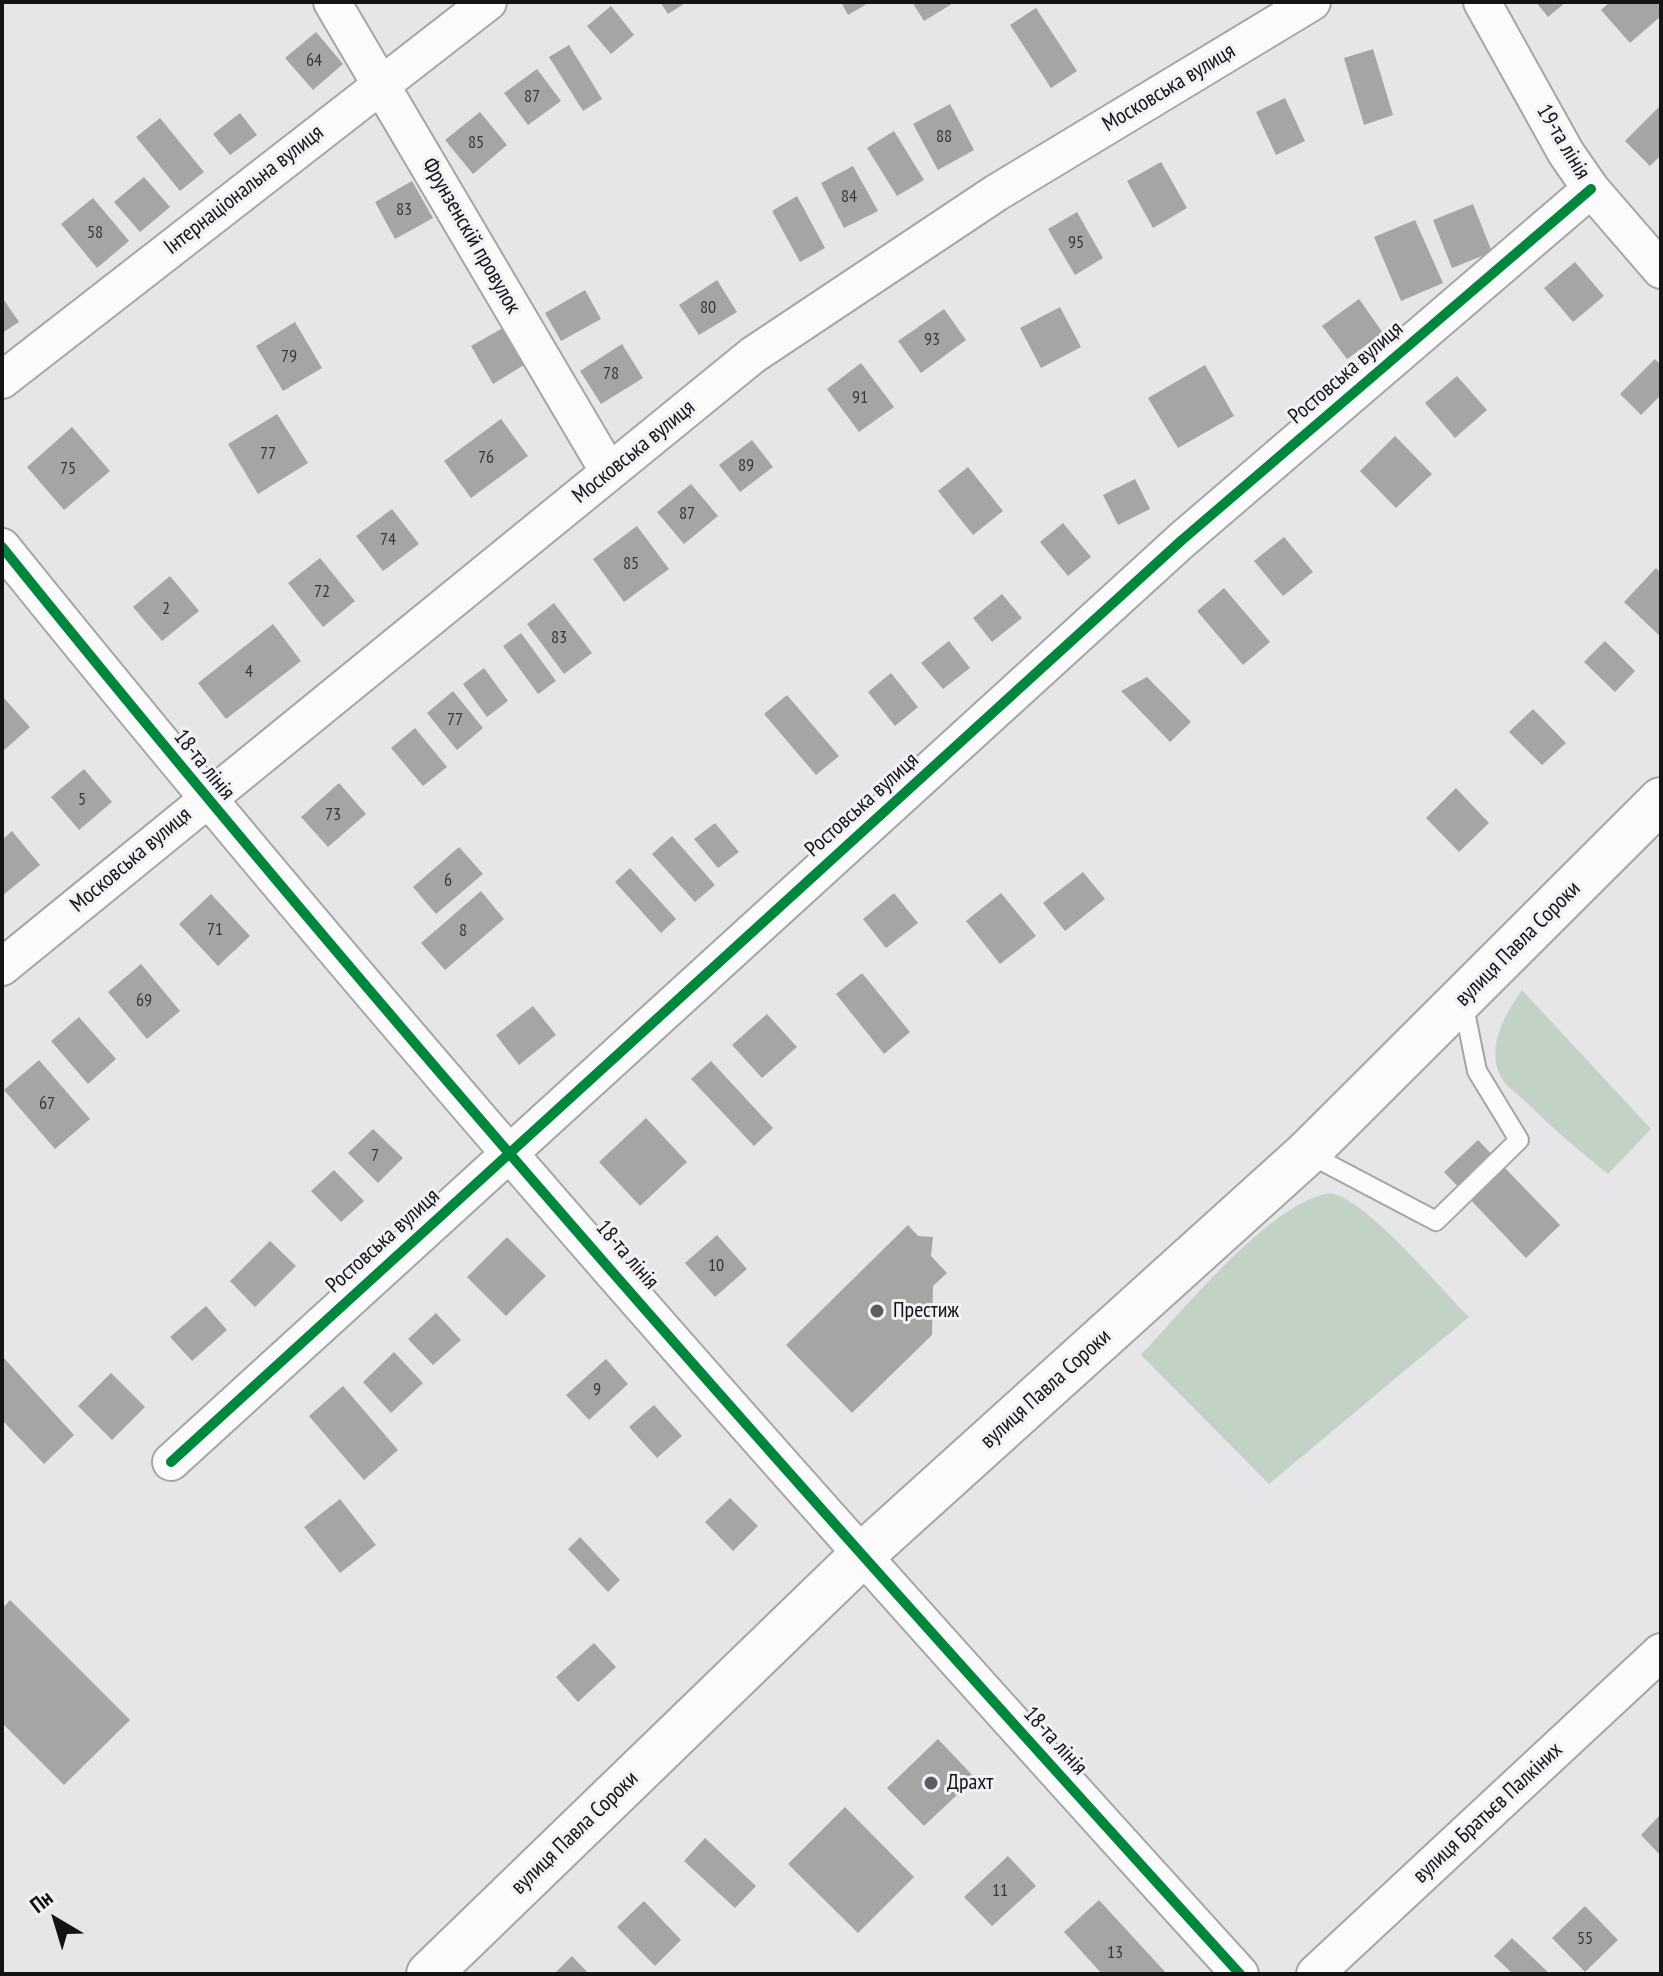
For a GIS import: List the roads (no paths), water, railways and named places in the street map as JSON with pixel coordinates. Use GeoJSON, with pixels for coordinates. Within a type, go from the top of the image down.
{"type":"FeatureCollection","features":[{"type":"Feature","properties":{"kind":"street","name":"Фрунзенскій провулок"},"geometry":{"type":"LineString","coordinates":[[332,2],[609,472]]}},
{"type":"Feature","properties":{"kind":"street","name":"Інтернаціональна вулиця"},"geometry":{"type":"LineString","coordinates":[[2,380],[488,2]]}},
{"type":"Feature","properties":{"kind":"street","name":"Московська вулиця"},"geometry":{"type":"LineString","coordinates":[[2,967],[753,355],[996,193],[1312,2]]}},
{"type":"Feature","properties":{"kind":"street","name":"19-та лінія"},"geometry":{"type":"LineString","coordinates":[[1482,2],[1566,153],[1591,189],[1661,270]]}},
{"type":"Feature","properties":{"kind":"street","name":"Ростовська вулиця"},"geometry":{"type":"LineString","coordinates":[[171,1462],[1182,540],[1591,189]]}},
{"type":"Feature","properties":{"kind":"street","name":"18-та лінія"},"geometry":{"type":"LineString","coordinates":[[2,547],[205,799],[860,1557],[1240,1974]]}},
{"type":"Feature","properties":{"kind":"street","name":"вулиця Павла Сороки"},"geometry":{"type":"LineString","coordinates":[[429,1974],[860,1557],[1307,1153],[1661,800]]}},
{"type":"Feature","properties":{"kind":"street","name":"вулиця Братьєв Палкіних"},"geometry":{"type":"LineString","coordinates":[[1315,1974],[1661,1652]]}},
{"type":"Feature","properties":{"kind":"lane"},"geometry":{"type":"LineString","coordinates":[[1307,1153],[1436,1221],[1519,1140],[1477,1071],[1463,1000]]}},
{"type":"Feature","properties":{"kind":"place","name":"Престиж"},"geometry":{"type":"Point","coordinates":[877,1311]}},
{"type":"Feature","properties":{"kind":"place","name":"Драхт"},"geometry":{"type":"Point","coordinates":[931,1783]}}]}
